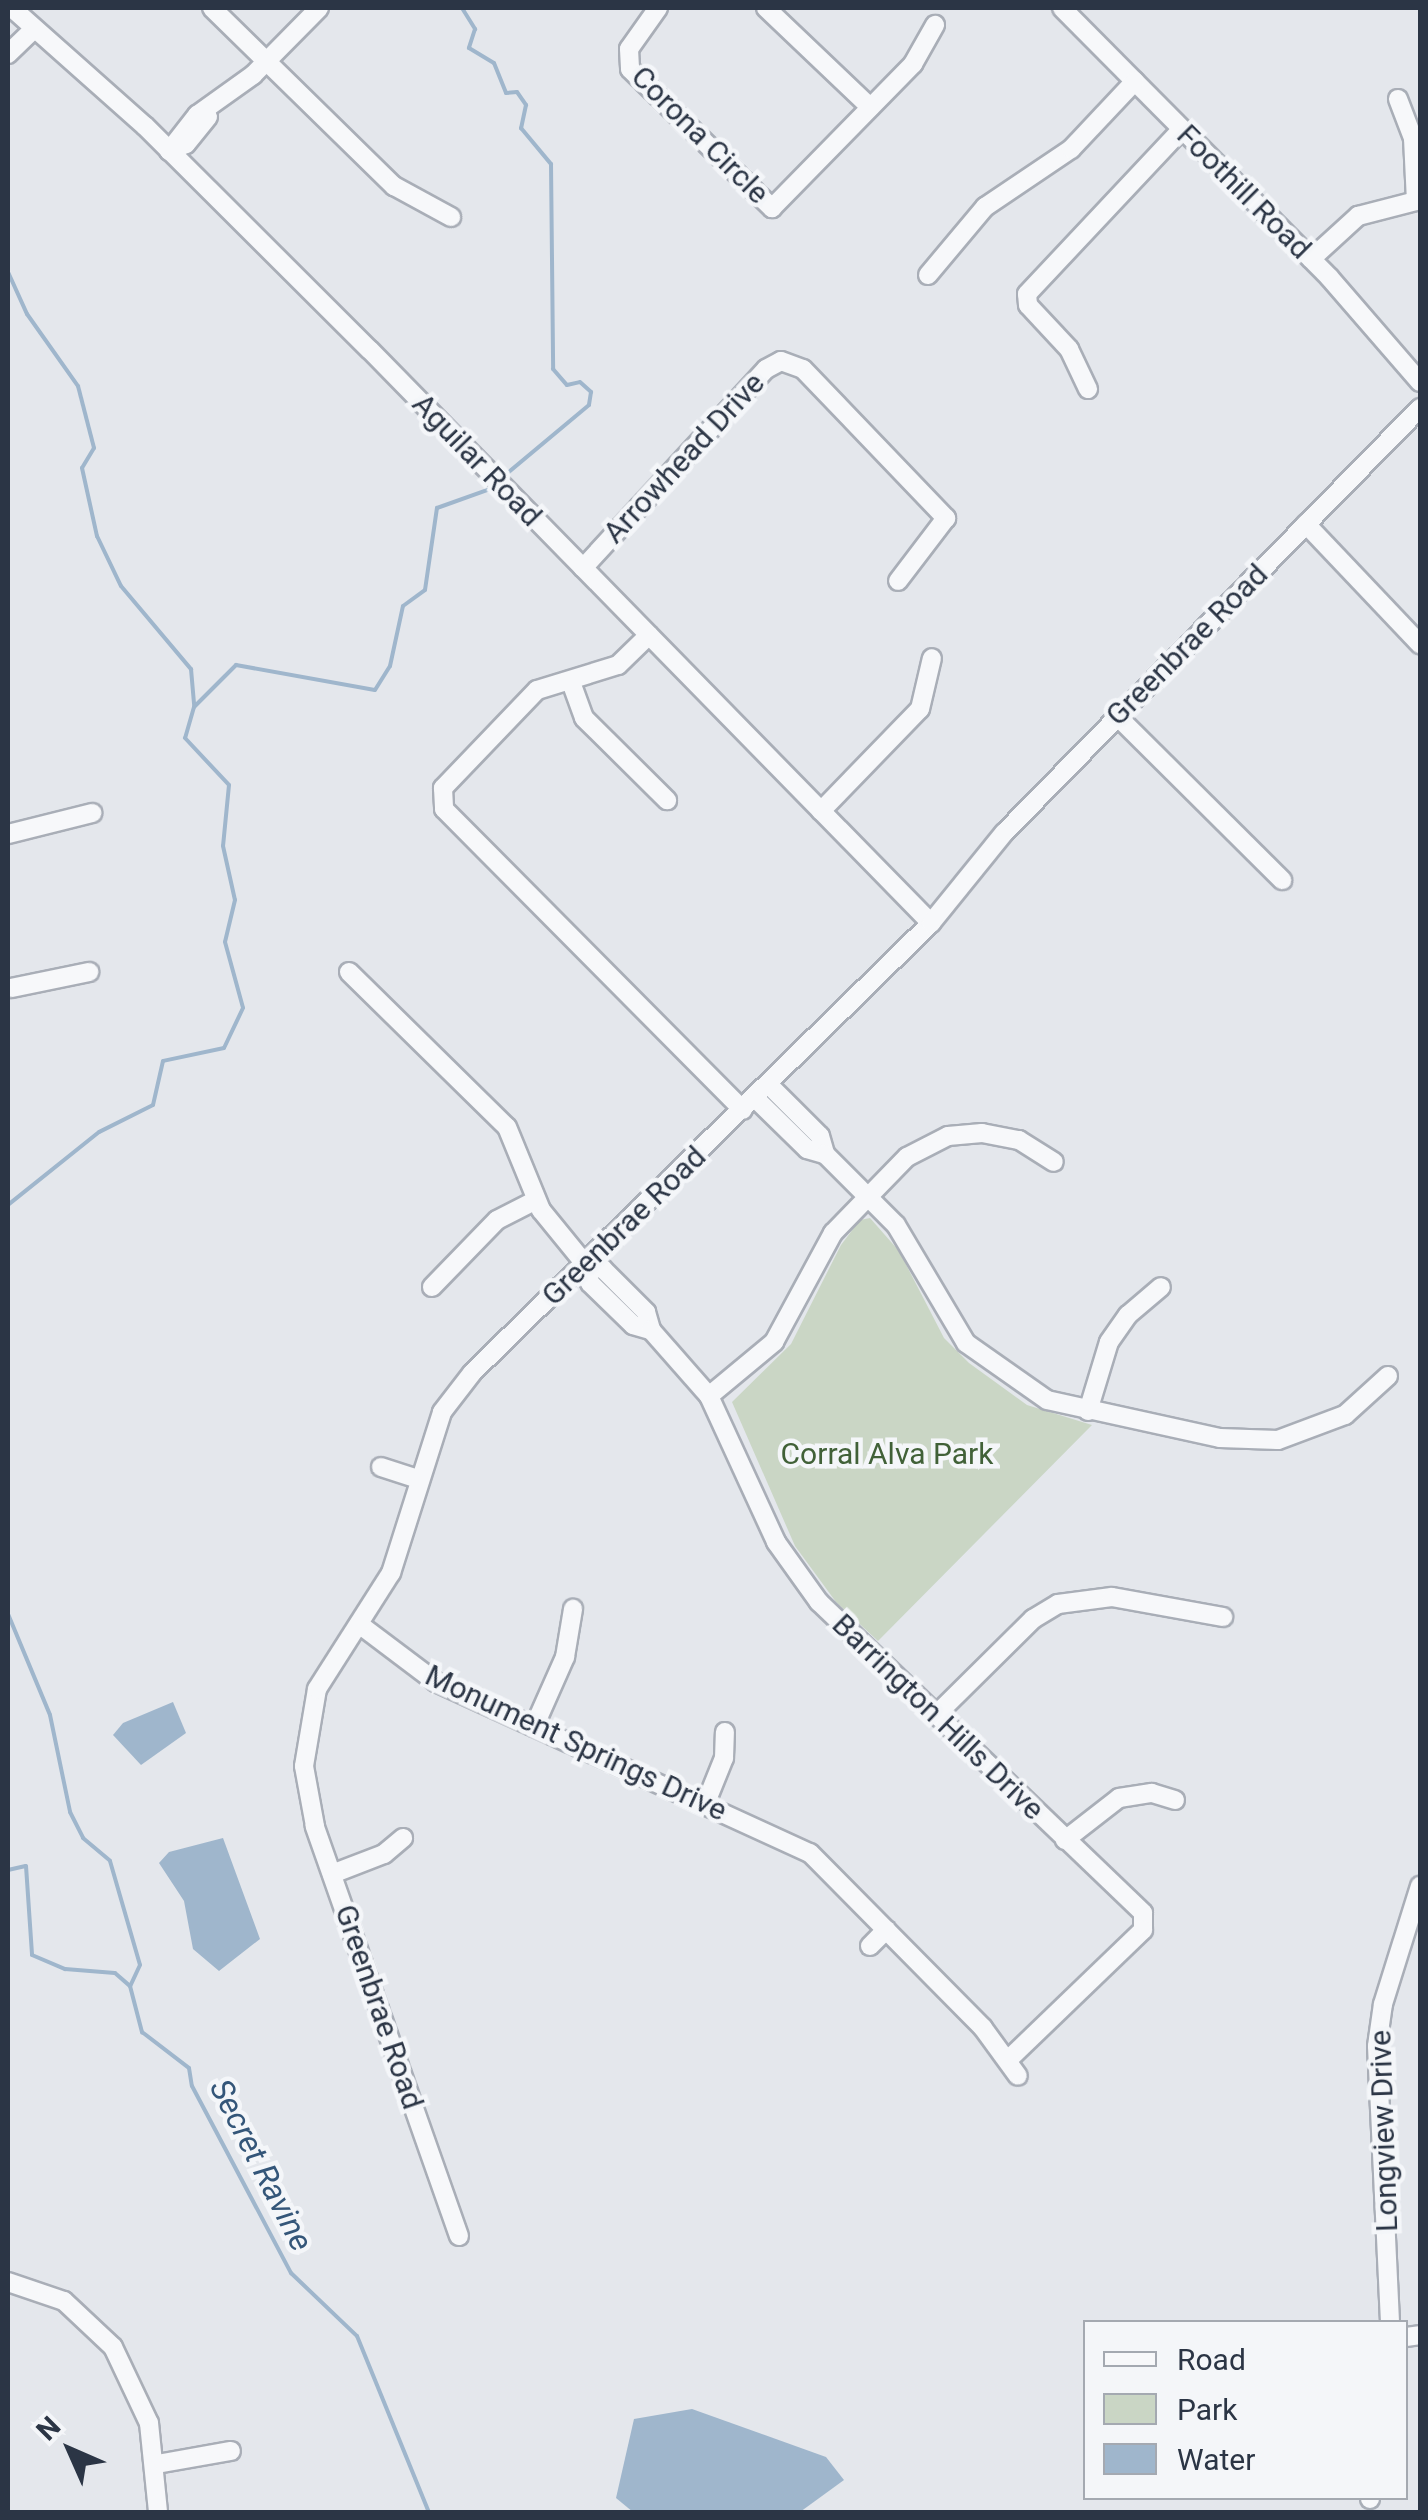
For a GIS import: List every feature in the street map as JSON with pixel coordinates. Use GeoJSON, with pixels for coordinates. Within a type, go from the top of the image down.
{"type":"FeatureCollection","features":[{"type":"Feature","properties":{"kind":"street","name":"Aguilar Road"},"geometry":{"type":"LineString","coordinates":[[12,8],[169,151],[931,922]]}},
{"type":"Feature","properties":{"kind":"street"},"geometry":{"type":"LineString","coordinates":[[212,8],[394,186],[450,217]]}},
{"type":"Feature","properties":{"kind":"street"},"geometry":{"type":"LineString","coordinates":[[169,151],[197,115],[210,112],[320,8]]}},
{"type":"Feature","properties":{"kind":"street","name":"Corona Circle"},"geometry":{"type":"LineString","coordinates":[[658,8],[629,49],[630,69],[764,206],[782,204],[913,64],[934,26]]}},
{"type":"Feature","properties":{"kind":"street"},"geometry":{"type":"LineString","coordinates":[[766,8],[870,107]]}},
{"type":"Feature","properties":{"kind":"street","name":"Foothill Road"},"geometry":{"type":"LineString","coordinates":[[1062,8],[1311,259],[1420,382]]}},
{"type":"Feature","properties":{"kind":"street"},"geometry":{"type":"LineString","coordinates":[[8,54],[34,29]]}},
{"type":"Feature","properties":{"kind":"street"},"geometry":{"type":"LineString","coordinates":[[928,276],[986,208],[1072,149],[1135,81]]}},
{"type":"Feature","properties":{"kind":"street"},"geometry":{"type":"LineString","coordinates":[[1311,259],[1358,216],[1418,200],[1414,138],[1398,99]]}},
{"type":"Feature","properties":{"kind":"street"},"geometry":{"type":"LineString","coordinates":[[1088,390],[1070,348],[1028,305],[1027,294],[1182,129]]}},
{"type":"Feature","properties":{"kind":"street","name":"Arrowhead Drive"},"geometry":{"type":"LineString","coordinates":[[583,568],[769,366],[782,361],[803,369],[946,518],[898,581]]}},
{"type":"Feature","properties":{"kind":"street","name":"Greenbrae Road"},"geometry":{"type":"LineString","coordinates":[[459,2236],[307,1794],[305,1736],[323,1675],[391,1573],[432,1432],[456,1391],[931,922],[991,847],[1420,408]]}},
{"type":"Feature","properties":{"kind":"street"},"geometry":{"type":"LineString","coordinates":[[1306,524],[1420,644]]}},
{"type":"Feature","properties":{"kind":"street"},"geometry":{"type":"LineString","coordinates":[[649,635],[618,666],[536,690],[443,788],[444,809],[807,1149],[825,1154],[867,1195],[909,1241],[944,1314],[966,1343],[1027,1390],[1088,1412],[1220,1438],[1278,1440],[1345,1415],[1388,1376]]}},
{"type":"Feature","properties":{"kind":"street"},"geometry":{"type":"LineString","coordinates":[[821,811],[920,709],[932,658]]}},
{"type":"Feature","properties":{"kind":"street"},"geometry":{"type":"LineString","coordinates":[[571,682],[584,718],[667,800]]}},
{"type":"Feature","properties":{"kind":"street"},"geometry":{"type":"LineString","coordinates":[[1117,716],[1282,880]]}},
{"type":"Feature","properties":{"kind":"street"},"geometry":{"type":"LineString","coordinates":[[8,834],[92,813]]}},
{"type":"Feature","properties":{"kind":"street"},"geometry":{"type":"LineString","coordinates":[[9,986],[90,972]]}},
{"type":"Feature","properties":{"kind":"street","name":"Barrington Hills Drive"},"geometry":{"type":"LineString","coordinates":[[349,972],[506,1127],[536,1200],[585,1264],[590,1283],[633,1325],[651,1330],[710,1396],[776,1542],[802,1582],[838,1624],[938,1713],[1146,1921],[1014,2068]]}},
{"type":"Feature","properties":{"kind":"street"},"geometry":{"type":"LineString","coordinates":[[710,1396],[750,1366],[784,1329],[833,1233],[867,1195],[921,1148],[964,1134],[1019,1140],[1054,1162]]}},
{"type":"Feature","properties":{"kind":"street"},"geometry":{"type":"LineString","coordinates":[[432,1287],[497,1220],[536,1200]]}},
{"type":"Feature","properties":{"kind":"street"},"geometry":{"type":"LineString","coordinates":[[1088,1412],[1109,1342],[1128,1314],[1161,1287]]}},
{"type":"Feature","properties":{"kind":"street"},"geometry":{"type":"LineString","coordinates":[[381,1467],[417,1479]]}},
{"type":"Feature","properties":{"kind":"street"},"geometry":{"type":"LineString","coordinates":[[938,1713],[1033,1619],[1072,1600],[1112,1597],[1223,1617]]}},
{"type":"Feature","properties":{"kind":"street"},"geometry":{"type":"LineString","coordinates":[[534,1727],[570,1640],[573,1610]]}},
{"type":"Feature","properties":{"kind":"street","name":"Monument Springs Drive"},"geometry":{"type":"LineString","coordinates":[[359,1624],[436,1682],[705,1804],[829,1867],[1014,2068]]}},
{"type":"Feature","properties":{"kind":"street"},"geometry":{"type":"LineString","coordinates":[[705,1804],[724,1758],[725,1732]]}},
{"type":"Feature","properties":{"kind":"street"},"geometry":{"type":"LineString","coordinates":[[1065,1840],[1118,1798],[1152,1793],[1174,1800]]}},
{"type":"Feature","properties":{"kind":"street"},"geometry":{"type":"LineString","coordinates":[[332,1874],[384,1854],[403,1838]]}},
{"type":"Feature","properties":{"kind":"street","name":"Longview Drive"},"geometry":{"type":"LineString","coordinates":[[1390,2320],[1377,2046],[1383,2004],[1420,1886]]}},
{"type":"Feature","properties":{"kind":"street"},"geometry":{"type":"LineString","coordinates":[[870,1946],[882,1926]]}},
{"type":"Feature","properties":{"kind":"street"},"geometry":{"type":"LineString","coordinates":[[8,2282],[64,2302],[113,2347],[149,2423],[157,2464],[158,2512]]}},
{"type":"Feature","properties":{"kind":"street"},"geometry":{"type":"LineString","coordinates":[[157,2464],[231,2450]]}},
{"type":"Feature","properties":{"kind":"green space","name":"Corral Alva Park"},"geometry":{"type":"Polygon","coordinates":[[[870,1218],[899,1251],[944,1338],[969,1363],[1027,1405],[1092,1425],[878,1641],[836,1602],[795,1546],[732,1402],[791,1344],[841,1245],[860,1220],[870,1218]]]}},
{"type":"Feature","properties":{"kind":"water"},"geometry":{"type":"Polygon","coordinates":[[[173,1702],[186,1733],[141,1765],[113,1735],[123,1723],[173,1702]]]}},
{"type":"Feature","properties":{"kind":"water"},"geometry":{"type":"Polygon","coordinates":[[[223,1838],[260,1939],[219,1971],[193,1949],[184,1901],[159,1863],[169,1852],[223,1838]]]}},
{"type":"Feature","properties":{"kind":"water"},"geometry":{"type":"Polygon","coordinates":[[[692,2409],[826,2457],[844,2480],[800,2512],[633,2512],[616,2498],[634,2419],[692,2409]]]}},
{"type":"Feature","properties":{"kind":"waterway"},"geometry":{"type":"LineString","coordinates":[[462,8],[475,29],[469,48],[494,63],[506,93],[517,92],[526,105],[521,128],[551,164],[553,369],[567,385],[580,382],[591,392],[589,405],[504,476]]}},
{"type":"Feature","properties":{"kind":"waterway","name":"Secret Ravine"},"geometry":{"type":"LineString","coordinates":[[8,272],[27,314],[78,386],[94,448],[82,468],[97,536],[121,586],[191,669],[194,707],[185,738],[229,785],[223,846],[235,900],[225,942],[243,1008],[224,1048],[163,1061],[153,1105],[99,1132],[8,1205]]}},
{"type":"Feature","properties":{"kind":"waterway"},"geometry":{"type":"LineString","coordinates":[[195,706],[236,665],[375,690],[390,666],[403,606],[425,590],[437,508],[490,489]]}},
{"type":"Feature","properties":{"kind":"waterway","name":"Secret Ravine"},"geometry":{"type":"LineString","coordinates":[[8,1614],[50,1715],[70,1812],[83,1838],[110,1861],[140,1965],[130,1986],[142,2032],[189,2068],[192,2086],[291,2273],[357,2336],[429,2512]]}},
{"type":"Feature","properties":{"kind":"waterway"},"geometry":{"type":"LineString","coordinates":[[8,1870],[26,1866],[32,1955],[65,1969],[115,1973],[130,1986]]}}]}
